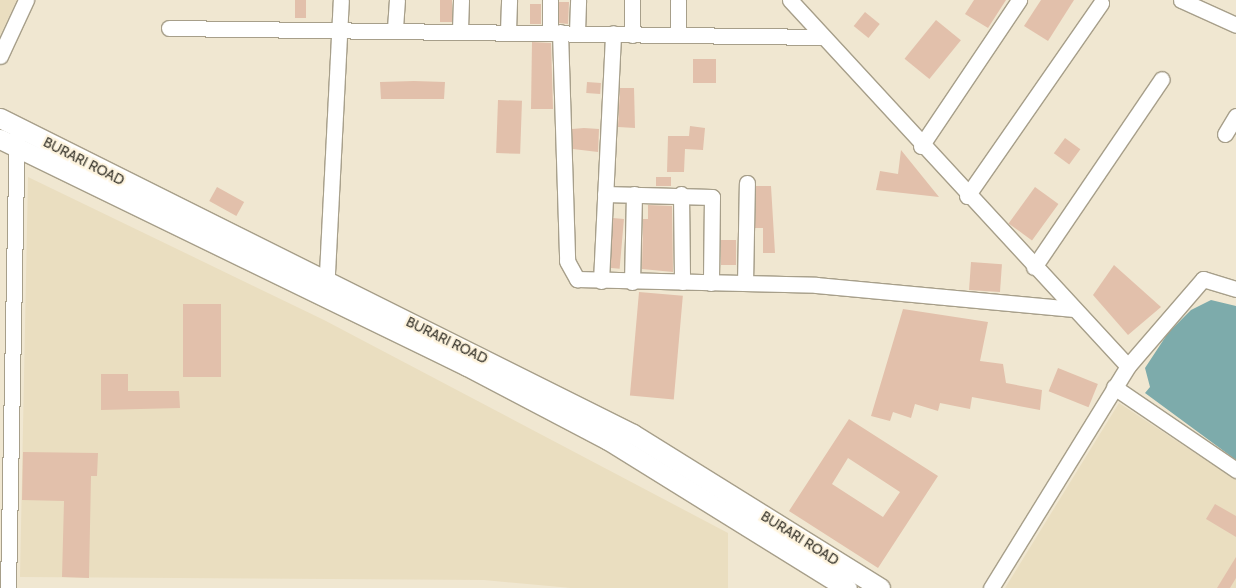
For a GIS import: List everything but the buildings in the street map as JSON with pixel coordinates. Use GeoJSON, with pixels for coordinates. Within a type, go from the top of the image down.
{"type":"FeatureCollection","features":[{"type":"Feature","properties":{"kind":"main road","name":"BURARI ROAD"},"geometry":{"type":"LineString","coordinates":[[0,118],[634,434],[880,588]]}},
{"type":"Feature","properties":{"kind":"main road","name":"BURARI ROAD"},"geometry":{"type":"LineString","coordinates":[[7,143],[323,300],[467,366],[608,440],[847,588]]}},
{"type":"Feature","properties":{"kind":"street"},"geometry":{"type":"LineString","coordinates":[[0,56],[26,0]]}},
{"type":"Feature","properties":{"kind":"street"},"geometry":{"type":"LineString","coordinates":[[323,300],[330,282],[342,0]]}},
{"type":"Feature","properties":{"kind":"street"},"geometry":{"type":"LineString","coordinates":[[395,28],[396,0]]}},
{"type":"Feature","properties":{"kind":"street"},"geometry":{"type":"LineString","coordinates":[[460,29],[461,0]]}},
{"type":"Feature","properties":{"kind":"street"},"geometry":{"type":"LineString","coordinates":[[508,31],[509,0]]}},
{"type":"Feature","properties":{"kind":"street"},"geometry":{"type":"LineString","coordinates":[[550,0],[555,32],[568,270],[577,279],[632,282],[816,285],[1074,309]]}},
{"type":"Feature","properties":{"kind":"street"},"geometry":{"type":"LineString","coordinates":[[577,32],[578,0]]}},
{"type":"Feature","properties":{"kind":"street"},"geometry":{"type":"LineString","coordinates":[[632,0],[632,35]]}},
{"type":"Feature","properties":{"kind":"street"},"geometry":{"type":"LineString","coordinates":[[678,0],[678,34]]}},
{"type":"Feature","properties":{"kind":"street"},"geometry":{"type":"LineString","coordinates":[[790,0],[967,196],[1128,366]]}},
{"type":"Feature","properties":{"kind":"street"},"geometry":{"type":"LineString","coordinates":[[921,146],[1019,0]]}},
{"type":"Feature","properties":{"kind":"street"},"geometry":{"type":"LineString","coordinates":[[1181,0],[1236,24]]}},
{"type":"Feature","properties":{"kind":"street"},"geometry":{"type":"LineString","coordinates":[[967,196],[1101,3]]}},
{"type":"Feature","properties":{"kind":"street"},"geometry":{"type":"LineString","coordinates":[[169,28],[340,27],[632,35],[822,37]]}},
{"type":"Feature","properties":{"kind":"street"},"geometry":{"type":"LineString","coordinates":[[601,281],[613,33]]}},
{"type":"Feature","properties":{"kind":"street"},"geometry":{"type":"LineString","coordinates":[[1034,267],[1162,79]]}},
{"type":"Feature","properties":{"kind":"street"},"geometry":{"type":"LineString","coordinates":[[1225,134],[1236,116]]}},
{"type":"Feature","properties":{"kind":"street"},"geometry":{"type":"LineString","coordinates":[[8,588],[7,143],[20,128]]}},
{"type":"Feature","properties":{"kind":"street"},"geometry":{"type":"LineString","coordinates":[[745,283],[747,184]]}},
{"type":"Feature","properties":{"kind":"street"},"geometry":{"type":"LineString","coordinates":[[605,194],[681,194],[712,197],[712,283]]}},
{"type":"Feature","properties":{"kind":"street"},"geometry":{"type":"LineString","coordinates":[[632,282],[634,194]]}},
{"type":"Feature","properties":{"kind":"street"},"geometry":{"type":"LineString","coordinates":[[681,194],[682,282]]}},
{"type":"Feature","properties":{"kind":"street"},"geometry":{"type":"LineString","coordinates":[[991,588],[1128,366],[1203,279],[1236,289]]}},
{"type":"Feature","properties":{"kind":"street"},"geometry":{"type":"LineString","coordinates":[[1114,387],[1236,470]]}},
{"type":"Feature","properties":{"kind":"shaded area"},"geometry":{"type":"Polygon","coordinates":[[[0,0],[17,0],[0,36],[0,0]]]}},
{"type":"Feature","properties":{"kind":"shaded area"},"geometry":{"type":"Polygon","coordinates":[[[28,177],[324,320],[728,533],[728,588],[571,588],[484,580],[20,577],[28,177]]]}},
{"type":"Feature","properties":{"kind":"shaded area"},"geometry":{"type":"Polygon","coordinates":[[[1119,403],[1236,480],[1236,588],[1005,588],[1119,403]]]}},
{"type":"Feature","properties":{"kind":"water"},"geometry":{"type":"Polygon","coordinates":[[[1211,300],[1236,306],[1236,460],[1145,393],[1150,387],[1145,368],[1168,333],[1191,310],[1211,300]]]}}]}
